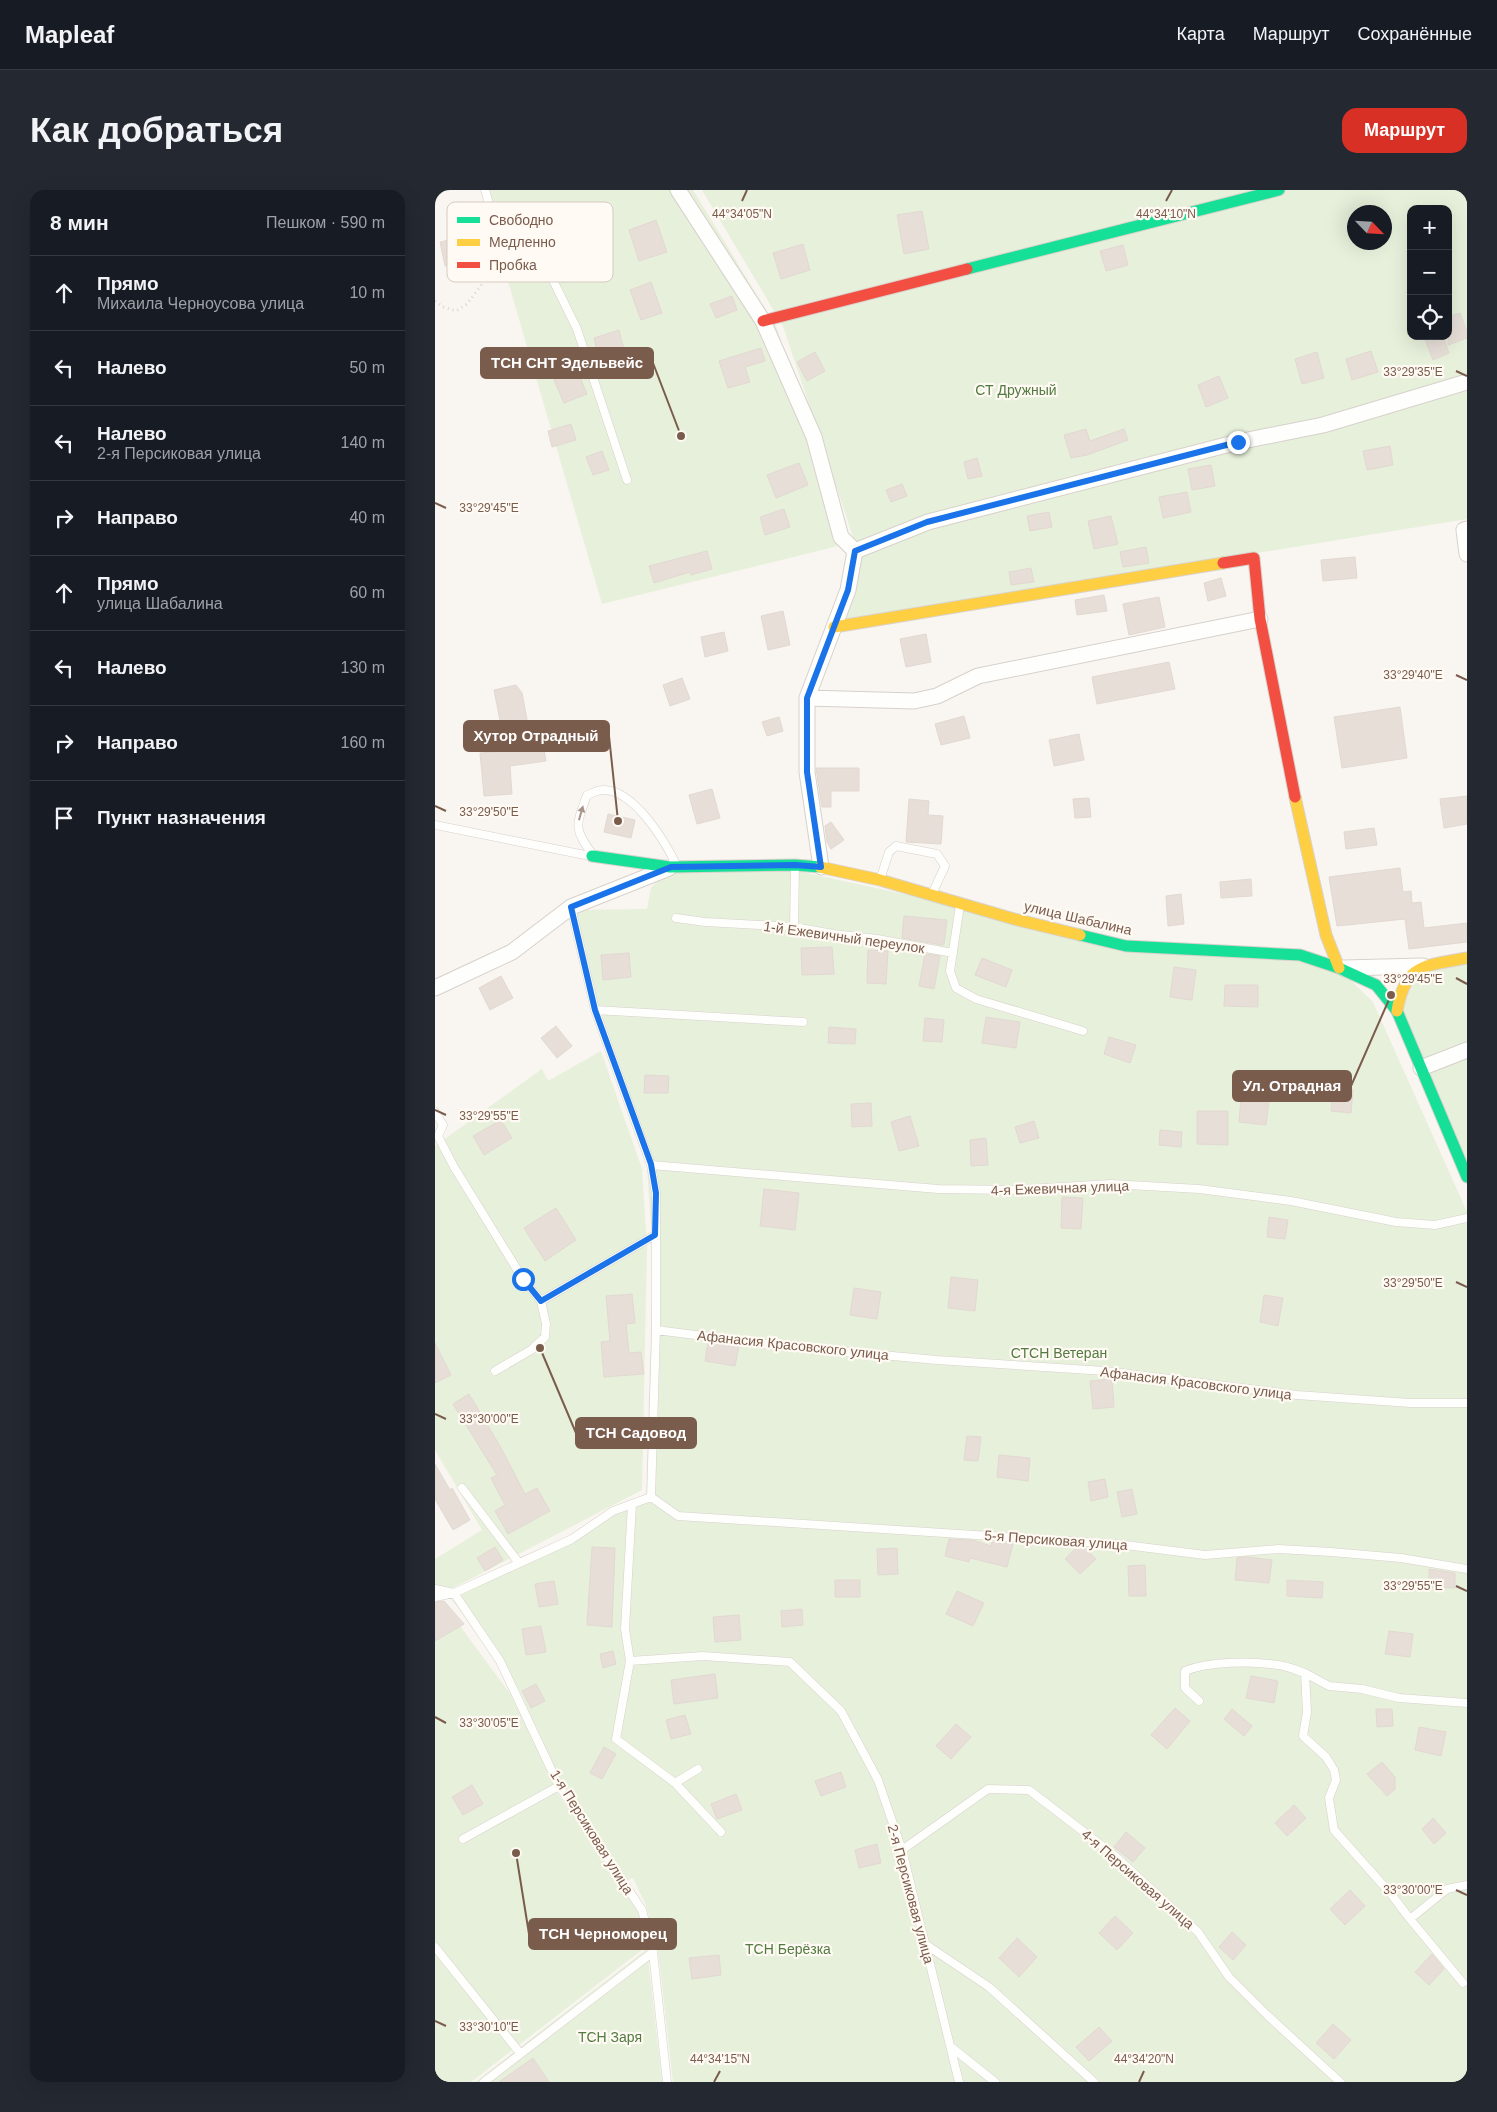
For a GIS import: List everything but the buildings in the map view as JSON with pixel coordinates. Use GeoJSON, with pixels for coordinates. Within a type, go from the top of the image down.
{"type":"FeatureCollection","features":[{"type":"Feature","properties":{"kind":"street"},"geometry":{"type":"LineString","coordinates":[[678,190],[763,321],[814,437],[841,536],[855,551]]}},
{"type":"Feature","properties":{"kind":"street"},"geometry":{"type":"LineString","coordinates":[[763,321],[1279,190]]}},
{"type":"Feature","properties":{"kind":"street"},"geometry":{"type":"LineString","coordinates":[[855,551],[927,522],[1238,442],[1323,425],[1467,382]]}},
{"type":"Feature","properties":{"kind":"street"},"geometry":{"type":"LineString","coordinates":[[1467,529],[1464,530],[1467,554]]}},
{"type":"Feature","properties":{"kind":"street"},"geometry":{"type":"LineString","coordinates":[[821,867],[807,772],[807,698],[848,590],[855,551]]}},
{"type":"Feature","properties":{"kind":"street"},"geometry":{"type":"LineString","coordinates":[[834,627],[1254,558],[1261,619],[1293,787],[1326,935],[1339,968],[1429,966],[1467,958]]}},
{"type":"Feature","properties":{"kind":"street"},"geometry":{"type":"LineString","coordinates":[[807,698],[914,700],[937,696],[978,676],[1261,619]]}},
{"type":"Feature","properties":{"kind":"street","name":"улица Шабалина"},"geometry":{"type":"LineString","coordinates":[[593,856],[674,867],[795,865],[821,867],[880,880],[1014,919],[1126,946],[1300,955],[1339,968],[1376,985],[1397,1012],[1467,1177]]}},
{"type":"Feature","properties":{"kind":"street"},"geometry":{"type":"LineString","coordinates":[[435,988],[512,952],[571,907],[674,867]]}},
{"type":"Feature","properties":{"kind":"street"},"geometry":{"type":"LineString","coordinates":[[1397,1012],[1401,990],[1411,974],[1429,966]]}},
{"type":"Feature","properties":{"kind":"street"},"geometry":{"type":"LineString","coordinates":[[1421,1068],[1467,1050]]}},
{"type":"Feature","properties":{"kind":"lane"},"geometry":{"type":"LineString","coordinates":[[554,282],[577,329],[627,480]]}},
{"type":"Feature","properties":{"kind":"lane"},"geometry":{"type":"LineString","coordinates":[[593,856],[579,836],[579,818],[587,795],[601,790],[618,793],[642,812],[663,839],[674,867]]}},
{"type":"Feature","properties":{"kind":"lane"},"geometry":{"type":"LineString","coordinates":[[435,824],[593,856]]}},
{"type":"Feature","properties":{"kind":"lane"},"geometry":{"type":"LineString","coordinates":[[880,880],[889,852],[896,846],[937,854],[945,866],[932,894]]}},
{"type":"Feature","properties":{"kind":"lane"},"geometry":{"type":"LineString","coordinates":[[794,927],[795,865]]}},
{"type":"Feature","properties":{"kind":"lane"},"geometry":{"type":"LineString","coordinates":[[961,903],[950,971],[956,988],[976,999],[1083,1031]]}},
{"type":"Feature","properties":{"kind":"lane"},"geometry":{"type":"LineString","coordinates":[[435,1597],[454,1593],[519,1563],[572,1538],[613,1511],[651,1497],[656,1330],[656,1193],[651,1164],[595,1010],[571,907]]}},
{"type":"Feature","properties":{"kind":"lane","name":"1-й Ежевичный переулок"},"geometry":{"type":"LineString","coordinates":[[676,918],[705,922],[794,927],[953,953]]}},
{"type":"Feature","properties":{"kind":"lane"},"geometry":{"type":"LineString","coordinates":[[595,1010],[803,1022]]}},
{"type":"Feature","properties":{"kind":"lane"},"geometry":{"type":"LineString","coordinates":[[435,1112],[443,1125],[438,1136],[453,1167],[523,1279],[541,1301],[546,1324],[545,1337],[531,1350],[495,1371]]}},
{"type":"Feature","properties":{"kind":"lane","name":"4-я Ежевичная улица"},"geometry":{"type":"LineString","coordinates":[[651,1164],[938,1189],[1012,1190],[1111,1184],[1199,1189],[1291,1201],[1396,1222],[1435,1225],[1467,1218]]}},
{"type":"Feature","properties":{"kind":"lane"},"geometry":{"type":"LineString","coordinates":[[541,1301],[655,1235]]}},
{"type":"Feature","properties":{"kind":"lane","name":"Афанасия Красовского улица"},"geometry":{"type":"LineString","coordinates":[[656,1330],[781,1346],[918,1359],[1105,1371],[1297,1395],[1410,1404],[1467,1403]]}},
{"type":"Feature","properties":{"kind":"lane"},"geometry":{"type":"LineString","coordinates":[[462,1488],[519,1563]]}},
{"type":"Feature","properties":{"kind":"lane","name":"5-я Персиковая улица"},"geometry":{"type":"LineString","coordinates":[[651,1497],[678,1516],[1117,1544],[1205,1555],[1279,1549],[1331,1552],[1401,1558],[1467,1569]]}},
{"type":"Feature","properties":{"kind":"lane"},"geometry":{"type":"LineString","coordinates":[[632,1504],[625,1629],[630,1660],[616,1739],[675,1783],[721,1832]]}},
{"type":"Feature","properties":{"kind":"lane"},"geometry":{"type":"LineString","coordinates":[[435,1589],[454,1593]]}},
{"type":"Feature","properties":{"kind":"lane","name":"1-я Персиковая улица"},"geometry":{"type":"LineString","coordinates":[[454,1593],[501,1661],[559,1786],[642,1910],[653,1952],[667,2082]]}},
{"type":"Feature","properties":{"kind":"lane","name":"2-я Персиковая улица"},"geometry":{"type":"LineString","coordinates":[[630,1660],[703,1656],[790,1662],[841,1711],[878,1780],[902,1850],[959,2082]]}},
{"type":"Feature","properties":{"kind":"lane"},"geometry":{"type":"LineString","coordinates":[[1199,1701],[1185,1688],[1185,1671],[1199,1665],[1223,1663],[1279,1665],[1305,1673],[1329,1686],[1361,1689],[1399,1698],[1467,1703]]}},
{"type":"Feature","properties":{"kind":"lane"},"geometry":{"type":"LineString","coordinates":[[1305,1673],[1307,1712],[1303,1736],[1326,1757],[1334,1770],[1336,1780],[1329,1798],[1334,1830],[1391,1894],[1463,1983]]}},
{"type":"Feature","properties":{"kind":"lane"},"geometry":{"type":"LineString","coordinates":[[675,1783],[697,1769]]}},
{"type":"Feature","properties":{"kind":"lane"},"geometry":{"type":"LineString","coordinates":[[463,1839],[559,1786]]}},
{"type":"Feature","properties":{"kind":"lane","name":"4-я Персиковая улица"},"geometry":{"type":"LineString","coordinates":[[902,1850],[988,1789],[1029,1790],[1114,1855],[1199,1932],[1229,1976],[1267,2015],[1340,2082]]}},
{"type":"Feature","properties":{"kind":"lane"},"geometry":{"type":"LineString","coordinates":[[1410,1919],[1447,1889],[1463,1884],[1467,1885]]}},
{"type":"Feature","properties":{"kind":"lane"},"geometry":{"type":"LineString","coordinates":[[925,1944],[989,1987],[1094,2082]]}},
{"type":"Feature","properties":{"kind":"lane"},"geometry":{"type":"LineString","coordinates":[[435,1947],[519,2053]]}},
{"type":"Feature","properties":{"kind":"lane"},"geometry":{"type":"LineString","coordinates":[[483,2082],[653,1952]]}},
{"type":"Feature","properties":{"kind":"lane"},"geometry":{"type":"LineString","coordinates":[[951,2046],[995,2082]]}},
{"type":"Feature","properties":{"kind":"path"},"geometry":{"type":"LineString","coordinates":[[435,301],[443,307],[457,311],[467,304],[483,282]]}},
{"type":"Feature","properties":{"kind":"green space"},"geometry":{"type":"Polygon","coordinates":[[[484,190],[693,190],[777,328],[842,545],[602,604],[508,282],[613,282],[613,202],[487,202],[484,190]]]}},
{"type":"Feature","properties":{"kind":"green space","name":"СТ Дружный"},"geometry":{"type":"Polygon","coordinates":[[[702,190],[1467,190],[1467,519],[843,620],[855,543],[783,326],[702,190]]]}},
{"type":"Feature","properties":{"kind":"green space","name":"СТСН Ветеран"},"geometry":{"type":"Polygon","coordinates":[[[760,863],[1123,941],[1336,966],[1373,1002],[1467,1212],[1467,2082],[673,2082],[658,1950],[646,1905],[633,1878],[625,1881],[562,1784],[519,1690],[452,1600],[646,1495],[653,1258],[647,1167],[598,1019],[574,910],[647,909],[651,888],[673,864],[760,863]]]}},
{"type":"Feature","properties":{"kind":"green space"},"geometry":{"type":"Polygon","coordinates":[[[1467,958],[1467,1167],[1404,1030],[1401,990],[1429,966],[1467,958]]]}},
{"type":"Feature","properties":{"kind":"green space"},"geometry":{"type":"Polygon","coordinates":[[[601,1051],[642,1169],[647,1247],[642,1490],[453,1588],[435,1591],[435,1559],[482,1530],[435,1450],[435,1146],[542,1069],[548,1081],[601,1051]]]}},
{"type":"Feature","properties":{"kind":"green space"},"geometry":{"type":"Polygon","coordinates":[[[443,1603],[511,1695],[558,1794],[638,1911],[647,1946],[471,2082],[435,2082],[435,1608],[443,1603]]]}},
{"type":"Feature","properties":{"kind":"green space","name":"ТСН Заря"},"geometry":{"type":"Polygon","coordinates":[[[647,1949],[662,2082],[475,2082],[647,1949]]]}},
{"type":"Feature","properties":{"kind":"traffic: fast"},"geometry":{"type":"LineString","coordinates":[[967,269],[1279,190]]}},
{"type":"Feature","properties":{"kind":"traffic: fast"},"geometry":{"type":"LineString","coordinates":[[592,856],[670,867],[795,865],[820,867]]}},
{"type":"Feature","properties":{"kind":"traffic: fast"},"geometry":{"type":"LineString","coordinates":[[1080,935],[1126,946],[1300,955],[1339,968],[1376,985],[1397,1011],[1467,1177]]}},
{"type":"Feature","properties":{"kind":"traffic: slow"},"geometry":{"type":"LineString","coordinates":[[834,627],[1223,563]]}},
{"type":"Feature","properties":{"kind":"traffic: slow"},"geometry":{"type":"LineString","coordinates":[[1295,797],[1326,935],[1339,968]]}},
{"type":"Feature","properties":{"kind":"traffic: slow"},"geometry":{"type":"LineString","coordinates":[[820,867],[880,880],[1014,919],[1080,935]]}},
{"type":"Feature","properties":{"kind":"traffic: slow"},"geometry":{"type":"LineString","coordinates":[[1397,1011],[1405,984],[1419,969],[1467,958]]}},
{"type":"Feature","properties":{"kind":"traffic: jam"},"geometry":{"type":"LineString","coordinates":[[763,321],[967,269]]}},
{"type":"Feature","properties":{"kind":"traffic: jam"},"geometry":{"type":"LineString","coordinates":[[1223,563],[1254,558],[1260,619],[1295,797]]}},
{"type":"Feature","properties":{"kind":"place","name":"ТСН СНТ Эдельвейс"},"geometry":{"type":"Point","coordinates":[681,436]}},
{"type":"Feature","properties":{"kind":"place","name":"Хутор Отрадный"},"geometry":{"type":"Point","coordinates":[618,821]}},
{"type":"Feature","properties":{"kind":"place","name":"Ул. Отрадная"},"geometry":{"type":"Point","coordinates":[1391,995]}},
{"type":"Feature","properties":{"kind":"place","name":"ТСН Садовод"},"geometry":{"type":"Point","coordinates":[540,1348]}},
{"type":"Feature","properties":{"kind":"place","name":"ТСН Черноморец"},"geometry":{"type":"Point","coordinates":[516,1853]}},
{"type":"Feature","properties":{"kind":"route"},"geometry":{"type":"LineString","coordinates":[[523,1279],[541,1301],[655,1235],[656,1193],[651,1164],[595,1010],[571,907],[671,867],[795,865],[821,867],[807,772],[807,698],[848,590],[855,551],[927,522],[1238,442]]}},
{"type":"Feature","properties":{"kind":"park label","name":"ТСН Берёзка"},"geometry":{"type":"Point","coordinates":[788,1949]}}]}
